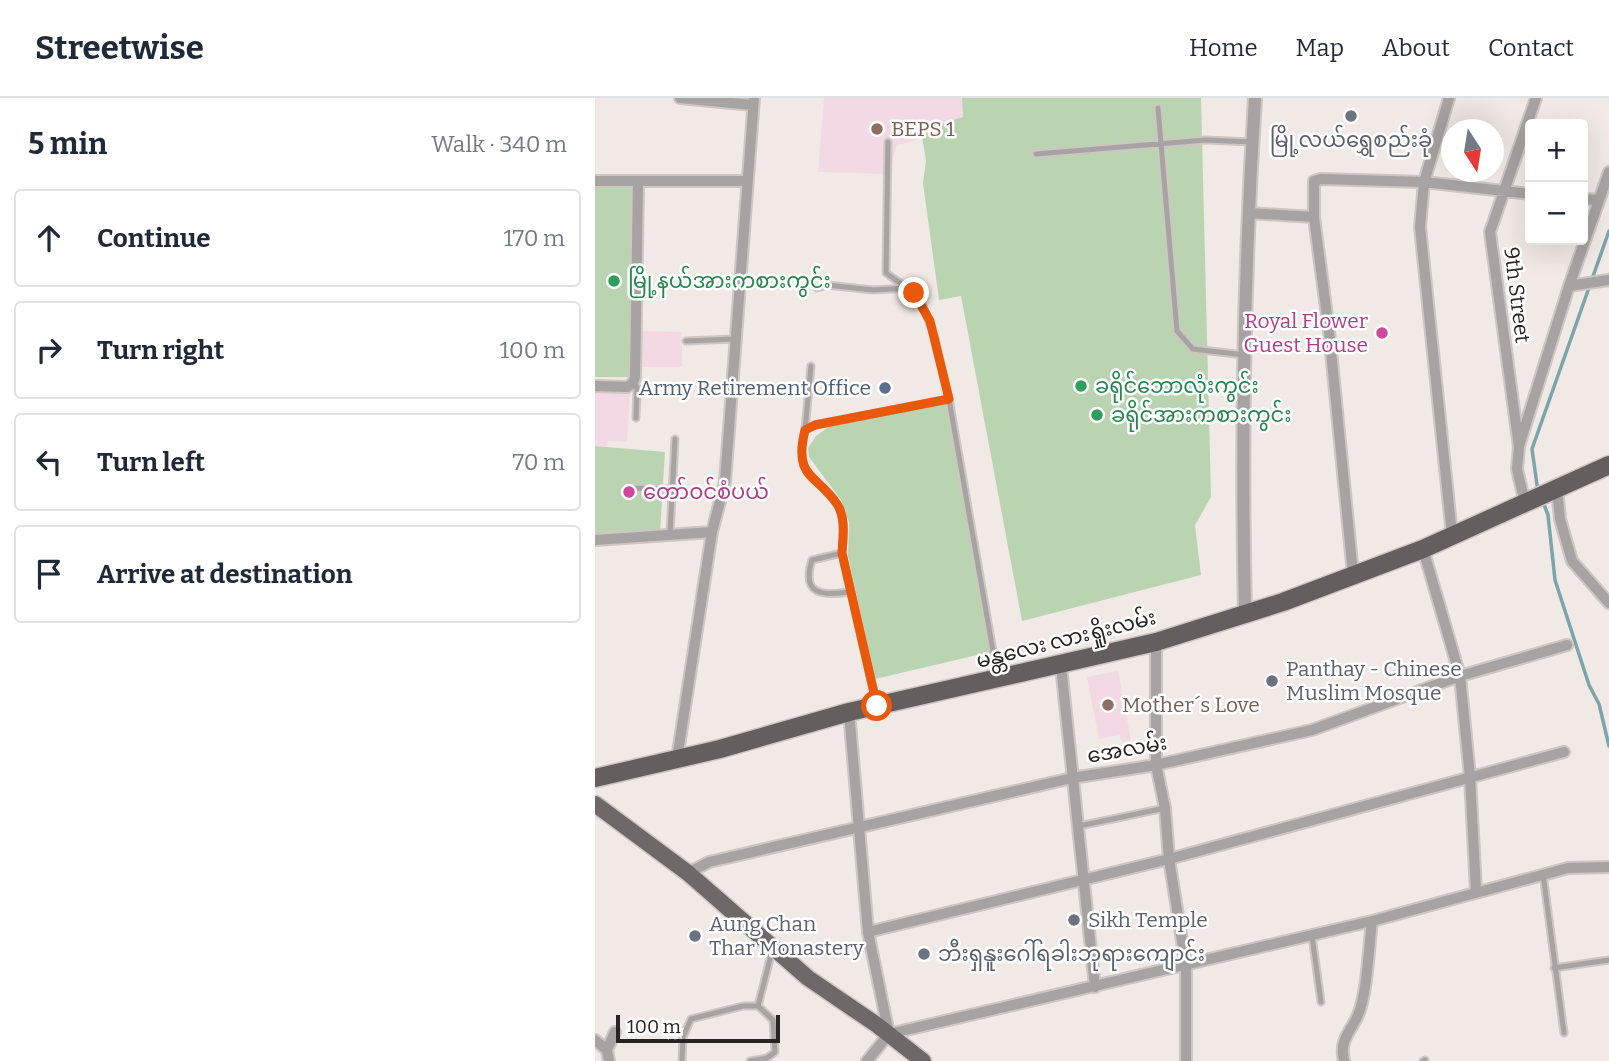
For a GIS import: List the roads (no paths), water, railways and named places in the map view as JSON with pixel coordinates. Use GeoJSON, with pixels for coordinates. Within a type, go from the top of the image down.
{"type":"FeatureCollection","features":[{"type":"Feature","properties":{"kind":"highway","name":"မန္တလေး လားရှိုးလမ်း"},"geometry":{"type":"LineString","coordinates":[[595,778],[677,760],[849,712],[998,681],[1156,642],[1283,602],[1423,549],[1609,465]]}},
{"type":"Feature","properties":{"kind":"main road"},"geometry":{"type":"LineString","coordinates":[[595,804],[688,873],[808,978],[923,1061]]}},
{"type":"Feature","properties":{"kind":"street"},"geometry":{"type":"LineString","coordinates":[[677,760],[712,532],[725,482],[753,102],[680,98]]}},
{"type":"Feature","properties":{"kind":"street"},"geometry":{"type":"LineString","coordinates":[[1245,612],[1245,355],[1248,213],[1255,98]]}},
{"type":"Feature","properties":{"kind":"street"},"geometry":{"type":"LineString","coordinates":[[1449,98],[1424,182],[1420,227],[1452,535]]}},
{"type":"Feature","properties":{"kind":"street","name":"9th Street"},"geometry":{"type":"LineString","coordinates":[[1536,98],[1491,226],[1490,254],[1519,447],[1517,469],[1560,519],[1572,561],[1609,603]]}},
{"type":"Feature","properties":{"kind":"street"},"geometry":{"type":"LineString","coordinates":[[1519,447],[1569,286],[1609,172]]}},
{"type":"Feature","properties":{"kind":"street"},"geometry":{"type":"LineString","coordinates":[[1353,574],[1329,331],[1314,217],[1314,181],[1321,178],[1424,182],[1525,193]]}},
{"type":"Feature","properties":{"kind":"street"},"geometry":{"type":"LineString","coordinates":[[595,181],[746,181]]}},
{"type":"Feature","properties":{"kind":"street"},"geometry":{"type":"LineString","coordinates":[[595,386],[627,387],[633,383],[638,181]]}},
{"type":"Feature","properties":{"kind":"street"},"geometry":{"type":"LineString","coordinates":[[1588,199],[1599,200]]}},
{"type":"Feature","properties":{"kind":"street"},"geometry":{"type":"LineString","coordinates":[[1248,213],[1314,217]]}},
{"type":"Feature","properties":{"kind":"street"},"geometry":{"type":"LineString","coordinates":[[1569,286],[1606,280]]}},
{"type":"Feature","properties":{"kind":"street"},"geometry":{"type":"LineString","coordinates":[[595,540],[712,532]]}},
{"type":"Feature","properties":{"kind":"street"},"geometry":{"type":"LineString","coordinates":[[1423,549],[1460,676],[1470,777],[1476,891]]}},
{"type":"Feature","properties":{"kind":"street"},"geometry":{"type":"LineString","coordinates":[[1156,642],[1156,765],[1165,808],[1168,859],[1186,966],[1186,1061]]}},
{"type":"Feature","properties":{"kind":"street","name":"အေလမ်း"},"geometry":{"type":"LineString","coordinates":[[688,873],[709,862],[857,826],[1072,778],[1156,765],[1312,730],[1460,676],[1567,645]]}},
{"type":"Feature","properties":{"kind":"street"},"geometry":{"type":"LineString","coordinates":[[1061,666],[1095,987]]}},
{"type":"Feature","properties":{"kind":"street"},"geometry":{"type":"LineString","coordinates":[[849,712],[868,932],[889,1034]]}},
{"type":"Feature","properties":{"kind":"street"},"geometry":{"type":"LineString","coordinates":[[868,932],[1168,859],[1564,752]]}},
{"type":"Feature","properties":{"kind":"street"},"geometry":{"type":"LineString","coordinates":[[867,1061],[889,1034],[1372,921],[1568,868],[1609,867]]}},
{"type":"Feature","properties":{"kind":"street"},"geometry":{"type":"LineString","coordinates":[[1344,1061],[1341,1050],[1344,1038],[1360,1011],[1372,921]]}},
{"type":"Feature","properties":{"kind":"street"},"geometry":{"type":"LineString","coordinates":[[608,1055],[615,1032]]}},
{"type":"Feature","properties":{"kind":"street"},"geometry":{"type":"LineString","coordinates":[[595,1040],[608,1055]]}},
{"type":"Feature","properties":{"kind":"lane"},"geometry":{"type":"LineString","coordinates":[[1158,108],[1177,331],[1193,349],[1245,355]]}},
{"type":"Feature","properties":{"kind":"lane"},"geometry":{"type":"LineString","coordinates":[[1036,155],[1206,140],[1252,142]]}},
{"type":"Feature","properties":{"kind":"lane"},"geometry":{"type":"LineString","coordinates":[[888,142],[886,273],[914,293],[930,321],[949,399],[998,681]]}},
{"type":"Feature","properties":{"kind":"lane"},"geometry":{"type":"LineString","coordinates":[[817,288],[827,285],[873,290],[907,288]]}},
{"type":"Feature","properties":{"kind":"lane"},"geometry":{"type":"LineString","coordinates":[[686,341],[734,339]]}},
{"type":"Feature","properties":{"kind":"lane"},"geometry":{"type":"LineString","coordinates":[[811,366],[802,442],[805,468],[810,479],[839,506],[843,529],[842,553],[877,706]]}},
{"type":"Feature","properties":{"kind":"lane"},"geometry":{"type":"LineString","coordinates":[[633,383],[637,387],[636,418]]}},
{"type":"Feature","properties":{"kind":"lane"},"geometry":{"type":"LineString","coordinates":[[805,430],[837,419],[949,399]]}},
{"type":"Feature","properties":{"kind":"lane"},"geometry":{"type":"LineString","coordinates":[[670,534],[675,439]]}},
{"type":"Feature","properties":{"kind":"lane"},"geometry":{"type":"LineString","coordinates":[[626,488],[673,489]]}},
{"type":"Feature","properties":{"kind":"lane"},"geometry":{"type":"LineString","coordinates":[[842,553],[812,560],[808,572],[810,582],[817,592],[826,596],[850,592]]}},
{"type":"Feature","properties":{"kind":"lane"},"geometry":{"type":"LineString","coordinates":[[1077,827],[1165,808]]}},
{"type":"Feature","properties":{"kind":"lane"},"geometry":{"type":"LineString","coordinates":[[1543,874],[1553,968],[1565,1032]]}},
{"type":"Feature","properties":{"kind":"lane"},"geometry":{"type":"LineString","coordinates":[[1312,935],[1321,1002]]}},
{"type":"Feature","properties":{"kind":"lane"},"geometry":{"type":"LineString","coordinates":[[758,1006],[772,948]]}},
{"type":"Feature","properties":{"kind":"lane"},"geometry":{"type":"LineString","coordinates":[[1553,968],[1609,960]]}},
{"type":"Feature","properties":{"kind":"lane"},"geometry":{"type":"LineString","coordinates":[[682,1061],[683,1037],[691,1019],[743,1006],[758,1006],[773,1020],[775,1052],[767,1058],[750,1061]]}},
{"type":"Feature","properties":{"kind":"waterway"},"geometry":{"type":"LineString","coordinates":[[1538,492],[1532,449],[1609,231]]}},
{"type":"Feature","properties":{"kind":"waterway"},"geometry":{"type":"LineString","coordinates":[[1543,502],[1548,515],[1555,580],[1589,685],[1599,704],[1609,746]]}},
{"type":"Feature","properties":{"kind":"place","name":"မြို့လယ်ရွှေစည်းခုံ"},"geometry":{"type":"Point","coordinates":[1351,116]}},
{"type":"Feature","properties":{"kind":"place","name":"BEPS 1"},"geometry":{"type":"Point","coordinates":[877,129]}},
{"type":"Feature","properties":{"kind":"place","name":"မြို့နယ်အားကစားကွင်း"},"geometry":{"type":"Point","coordinates":[614,281]}},
{"type":"Feature","properties":{"kind":"place","name":"Royal Flower Guest House"},"geometry":{"type":"Point","coordinates":[1382,333]}},
{"type":"Feature","properties":{"kind":"place","name":"ခရိုင်ဘောလုံးကွင်း"},"geometry":{"type":"Point","coordinates":[1081,386]}},
{"type":"Feature","properties":{"kind":"place","name":"Army Retirement Office"},"geometry":{"type":"Point","coordinates":[885,388]}},
{"type":"Feature","properties":{"kind":"place","name":"ခရိုင်အားကစားကွင်း"},"geometry":{"type":"Point","coordinates":[1097,415]}},
{"type":"Feature","properties":{"kind":"place","name":"တော်ဝင်စံပယ်"},"geometry":{"type":"Point","coordinates":[629,492]}},
{"type":"Feature","properties":{"kind":"place","name":"Panthay - Chinese Muslim Mosque"},"geometry":{"type":"Point","coordinates":[1272,681]}},
{"type":"Feature","properties":{"kind":"place","name":"Mother´s Love"},"geometry":{"type":"Point","coordinates":[1108,705]}},
{"type":"Feature","properties":{"kind":"place","name":"Sikh Temple"},"geometry":{"type":"Point","coordinates":[1074,920]}},
{"type":"Feature","properties":{"kind":"place","name":"Aung Chan Thar Monastery"},"geometry":{"type":"Point","coordinates":[695,936]}},
{"type":"Feature","properties":{"kind":"place","name":"ဘီးရှနူးဂေါ်ရခါးဘုရားကျောင်း"},"geometry":{"type":"Point","coordinates":[924,954]}}]}
